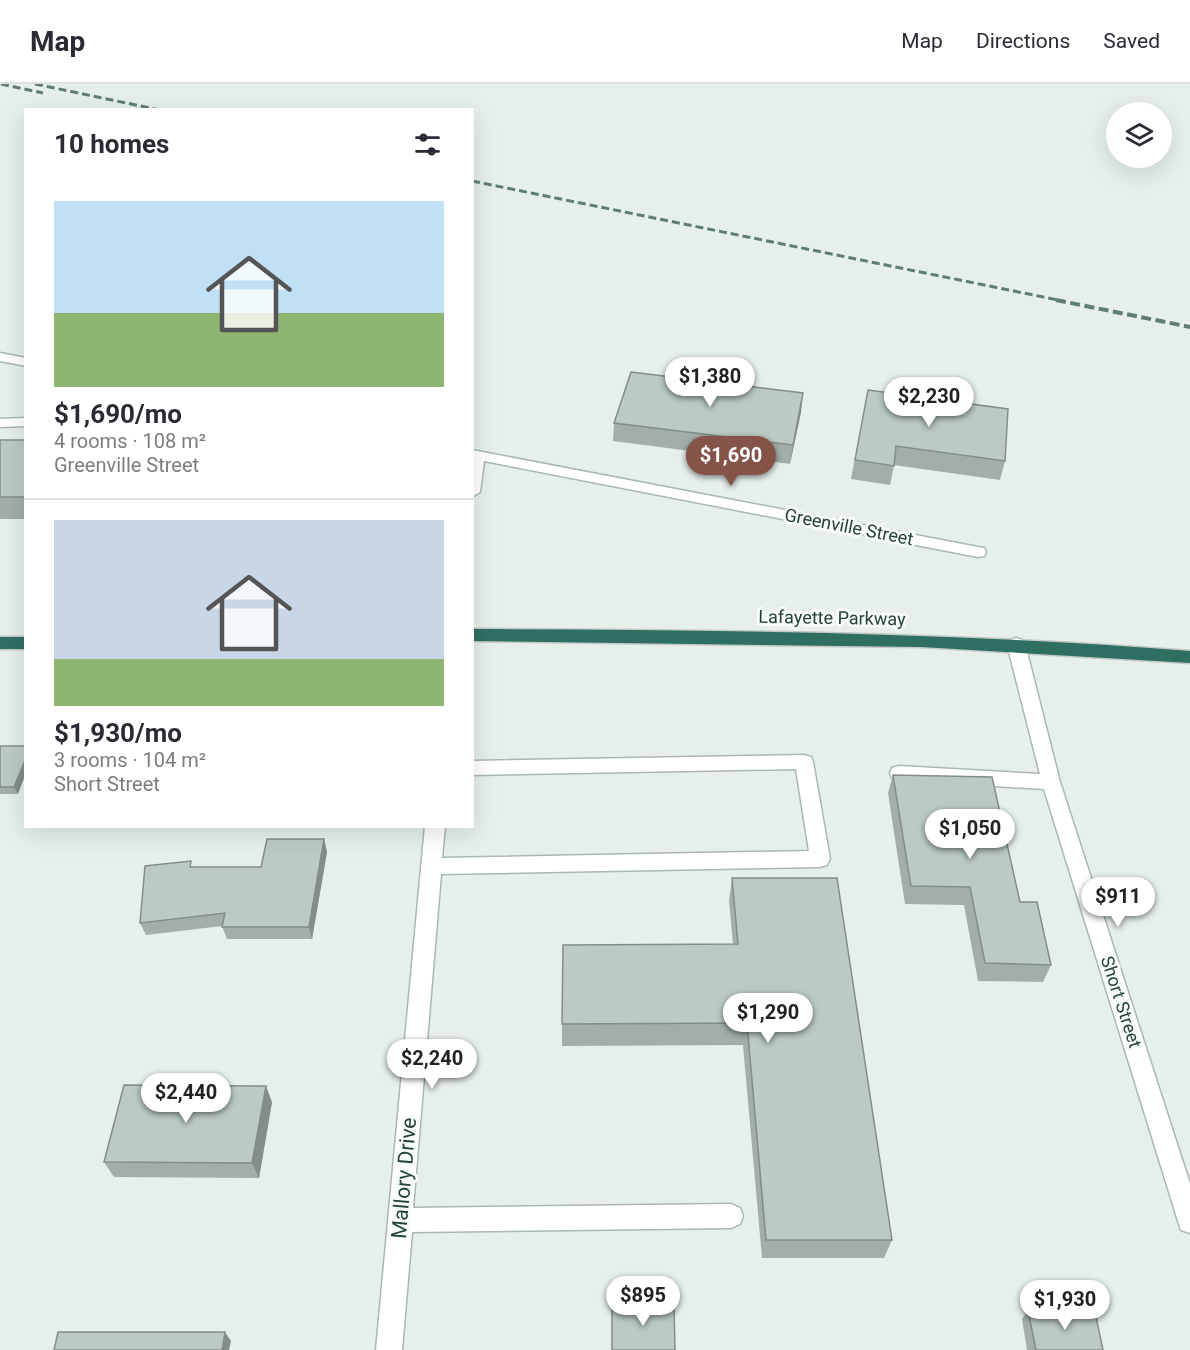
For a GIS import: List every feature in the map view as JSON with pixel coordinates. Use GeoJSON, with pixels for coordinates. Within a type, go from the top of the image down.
{"type":"FeatureCollection","features":[{"type":"Feature","properties":{"kind":"highway","name":"Lafayette Parkway"},"geometry":{"type":"LineString","coordinates":[[474,635],[791,636],[1016,644],[1190,657]]}},
{"type":"Feature","properties":{"kind":"highway"},"geometry":{"type":"LineString","coordinates":[[0,643],[24,643]]}},
{"type":"Feature","properties":{"kind":"street"},"geometry":{"type":"LineString","coordinates":[[0,357],[24,362]]}},
{"type":"Feature","properties":{"kind":"street"},"geometry":{"type":"LineString","coordinates":[[0,423],[24,422]]}},
{"type":"Feature","properties":{"kind":"street","name":"Greenville Street"},"geometry":{"type":"LineString","coordinates":[[475,455],[978,552]]}},
{"type":"Feature","properties":{"kind":"street","name":"Short Street"},"geometry":{"type":"LineString","coordinates":[[1016,644],[1051,782],[1190,1221]]}},
{"type":"Feature","properties":{"kind":"street"},"geometry":{"type":"LineString","coordinates":[[431,866],[820,859],[804,762],[474,768]]}},
{"type":"Feature","properties":{"kind":"street"},"geometry":{"type":"LineString","coordinates":[[899,773],[1051,782]]}},
{"type":"Feature","properties":{"kind":"street","name":"Mallory Drive"},"geometry":{"type":"LineString","coordinates":[[389,1350],[435,828]]}},
{"type":"Feature","properties":{"kind":"street"},"geometry":{"type":"LineString","coordinates":[[400,1220],[730,1216]]}},
{"type":"Feature","properties":{"kind":"building"},"geometry":{"type":"Polygon","coordinates":[[[631,372],[803,393],[793,445],[614,423],[631,372]]]}},
{"type":"Feature","properties":{"kind":"building"},"geometry":{"type":"Polygon","coordinates":[[[868,390],[1008,409],[1005,461],[896,446],[894,466],[855,460],[868,390]]]}},
{"type":"Feature","properties":{"kind":"building"},"geometry":{"type":"Polygon","coordinates":[[[0,440],[24,440],[24,497],[0,497],[0,440]]]}},
{"type":"Feature","properties":{"kind":"building"},"geometry":{"type":"Polygon","coordinates":[[[0,746],[24,746],[24,763],[14,787],[0,787],[0,746]]]}},
{"type":"Feature","properties":{"kind":"building"},"geometry":{"type":"Polygon","coordinates":[[[893,775],[992,777],[1020,902],[1037,902],[1051,965],[985,963],[970,887],[911,886],[893,775]]]}},
{"type":"Feature","properties":{"kind":"building"},"geometry":{"type":"Polygon","coordinates":[[[267,839],[324,839],[309,927],[222,927],[225,913],[140,923],[145,866],[191,861],[190,867],[261,867],[267,839]]]}},
{"type":"Feature","properties":{"kind":"building"},"geometry":{"type":"Polygon","coordinates":[[[732,878],[837,878],[892,1240],[766,1240],[747,1023],[562,1024],[563,945],[738,944],[732,878]]]}},
{"type":"Feature","properties":{"kind":"building"},"geometry":{"type":"Polygon","coordinates":[[[124,1085],[266,1086],[252,1163],[104,1162],[124,1085]]]}},
{"type":"Feature","properties":{"kind":"building"},"geometry":{"type":"Polygon","coordinates":[[[612,1304],[674,1304],[675,1350],[612,1350],[612,1304]]]}},
{"type":"Feature","properties":{"kind":"building"},"geometry":{"type":"Polygon","coordinates":[[[1028,1310],[1095,1312],[1103,1350],[1036,1350],[1028,1310]]]}},
{"type":"Feature","properties":{"kind":"building"},"geometry":{"type":"Polygon","coordinates":[[[58,1332],[225,1332],[222,1350],[54,1350],[58,1332]]]}},
{"type":"Feature","properties":{"kind":"railway"},"geometry":{"type":"LineString","coordinates":[[1,84],[43,93]]}},
{"type":"Feature","properties":{"kind":"railway"},"geometry":{"type":"LineString","coordinates":[[35,84],[150,108]]}},
{"type":"Feature","properties":{"kind":"railway"},"geometry":{"type":"LineString","coordinates":[[474,181],[1063,301]]}},
{"type":"Feature","properties":{"kind":"railway"},"geometry":{"type":"LineString","coordinates":[[1056,300],[1190,327]]}}]}
